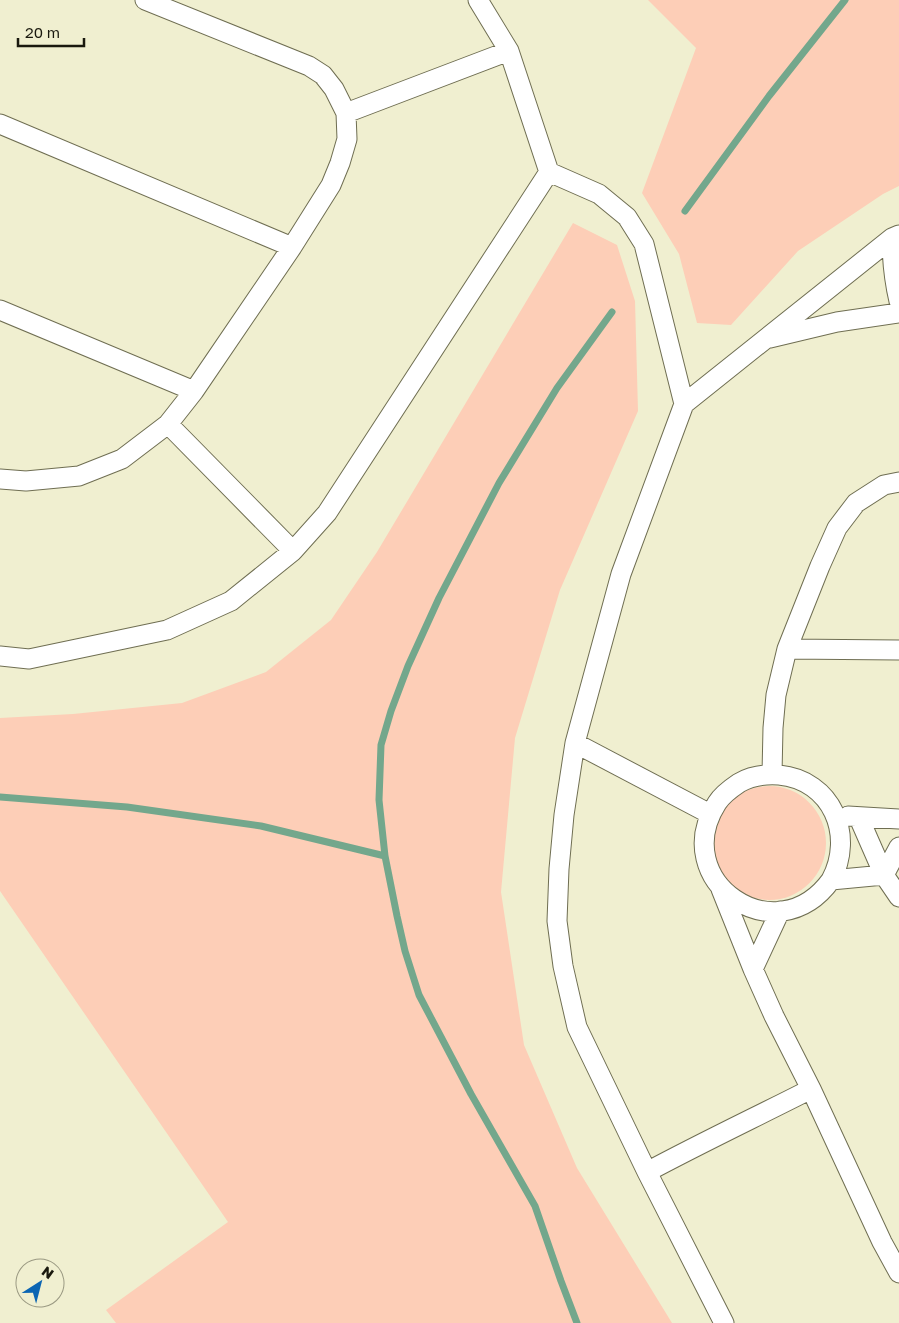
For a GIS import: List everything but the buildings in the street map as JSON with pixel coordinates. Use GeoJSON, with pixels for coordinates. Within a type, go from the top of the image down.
{"type":"FeatureCollection","features":[{"type":"Feature","properties":{"kind":"street"},"geometry":{"type":"LineString","coordinates":[[0,479],[26,481],[79,476],[122,460],[168,424],[194,391],[292,247],[331,185],[340,163],[347,139],[346,113],[334,89],[323,75],[309,66],[145,0]]}},
{"type":"Feature","properties":{"kind":"street"},"geometry":{"type":"LineString","coordinates":[[478,0],[509,51],[549,172],[599,194],[627,217],[644,244],[684,404]]}},
{"type":"Feature","properties":{"kind":"street"},"geometry":{"type":"LineString","coordinates":[[346,113],[509,51]]}},
{"type":"Feature","properties":{"kind":"street"},"geometry":{"type":"LineString","coordinates":[[0,124],[292,247]]}},
{"type":"Feature","properties":{"kind":"street"},"geometry":{"type":"LineString","coordinates":[[0,656],[29,659],[167,630],[231,601],[294,551],[327,513],[549,172]]}},
{"type":"Feature","properties":{"kind":"street"},"geometry":{"type":"LineString","coordinates":[[895,236],[892,260],[894,281],[899,301]]}},
{"type":"Feature","properties":{"kind":"street"},"geometry":{"type":"LineString","coordinates":[[724,1323],[647,1172],[577,1027],[563,966],[557,921],[564,815],[575,743],[621,574],[684,404],[895,236]]}},
{"type":"Feature","properties":{"kind":"street"},"geometry":{"type":"LineString","coordinates":[[0,310],[194,391]]}},
{"type":"Feature","properties":{"kind":"street"},"geometry":{"type":"LineString","coordinates":[[765,339],[837,322],[899,314]]}},
{"type":"Feature","properties":{"kind":"street"},"geometry":{"type":"LineString","coordinates":[[168,424],[294,551]]}},
{"type":"Feature","properties":{"kind":"street"},"geometry":{"type":"LineString","coordinates":[[772,774],[776,695],[787,649],[820,566],[837,528],[856,503],[884,485],[899,482]]}},
{"type":"Feature","properties":{"kind":"street"},"geometry":{"type":"LineString","coordinates":[[787,649],[899,650]]}},
{"type":"Feature","properties":{"kind":"street"},"geometry":{"type":"LineString","coordinates":[[575,743],[710,814]]}},
{"type":"Feature","properties":{"kind":"street"},"geometry":{"type":"LineString","coordinates":[[720,887],[747,907],[763,911],[790,910],[822,892],[831,880],[840,860],[842,845],[840,829],[835,814],[827,801],[803,781],[788,776],[772,774],[756,776],[742,781],[718,801],[710,814],[705,829],[706,860],[711,874],[720,887],[753,970],[774,1016],[811,1089],[882,1242],[899,1273]]}},
{"type":"Feature","properties":{"kind":"street"},"geometry":{"type":"LineString","coordinates":[[835,814],[859,818],[899,819]]}},
{"type":"Feature","properties":{"kind":"street"},"geometry":{"type":"LineString","coordinates":[[859,818],[884,874],[899,898]]}},
{"type":"Feature","properties":{"kind":"street"},"geometry":{"type":"LineString","coordinates":[[884,874],[899,847]]}},
{"type":"Feature","properties":{"kind":"street"},"geometry":{"type":"LineString","coordinates":[[831,880],[884,874]]}},
{"type":"Feature","properties":{"kind":"street"},"geometry":{"type":"LineString","coordinates":[[753,970],[780,911]]}},
{"type":"Feature","properties":{"kind":"street"},"geometry":{"type":"LineString","coordinates":[[647,1172],[699,1144],[811,1089]]}},
{"type":"Feature","properties":{"kind":"shaded area"},"geometry":{"type":"Polygon","coordinates":[[[648,0],[899,0],[899,186],[883,194],[798,251],[731,325],[697,323],[679,254],[642,193],[696,48],[648,0]]]}},
{"type":"Feature","properties":{"kind":"shaded area"},"geometry":{"type":"Polygon","coordinates":[[[573,223],[617,245],[635,301],[638,411],[560,590],[515,738],[501,892],[524,1045],[577,1168],[672,1323],[116,1323],[106,1310],[228,1222],[0,891],[0,718],[73,714],[182,703],[266,672],[331,620],[377,552],[573,223]]]}},
{"type":"Feature","properties":{"kind":"shaded area"},"geometry":{"type":"Polygon","coordinates":[[[769,786],[791,791],[809,803],[821,821],[826,843],[821,865],[809,883],[791,895],[769,900],[747,895],[729,883],[717,865],[712,843],[717,821],[729,803],[747,791],[769,786]]]}},
{"type":"Feature","properties":{"kind":"waterway"},"geometry":{"type":"LineString","coordinates":[[685,211],[769,96],[845,0]]}},
{"type":"Feature","properties":{"kind":"waterway"},"geometry":{"type":"LineString","coordinates":[[577,1323],[535,1206],[471,1094],[419,995],[405,951],[397,916],[385,856],[379,800],[381,745],[391,711],[408,666],[439,598],[499,483],[557,388],[612,312]]}},
{"type":"Feature","properties":{"kind":"waterway"},"geometry":{"type":"LineString","coordinates":[[0,797],[127,807],[261,826],[385,856]]}}]}
